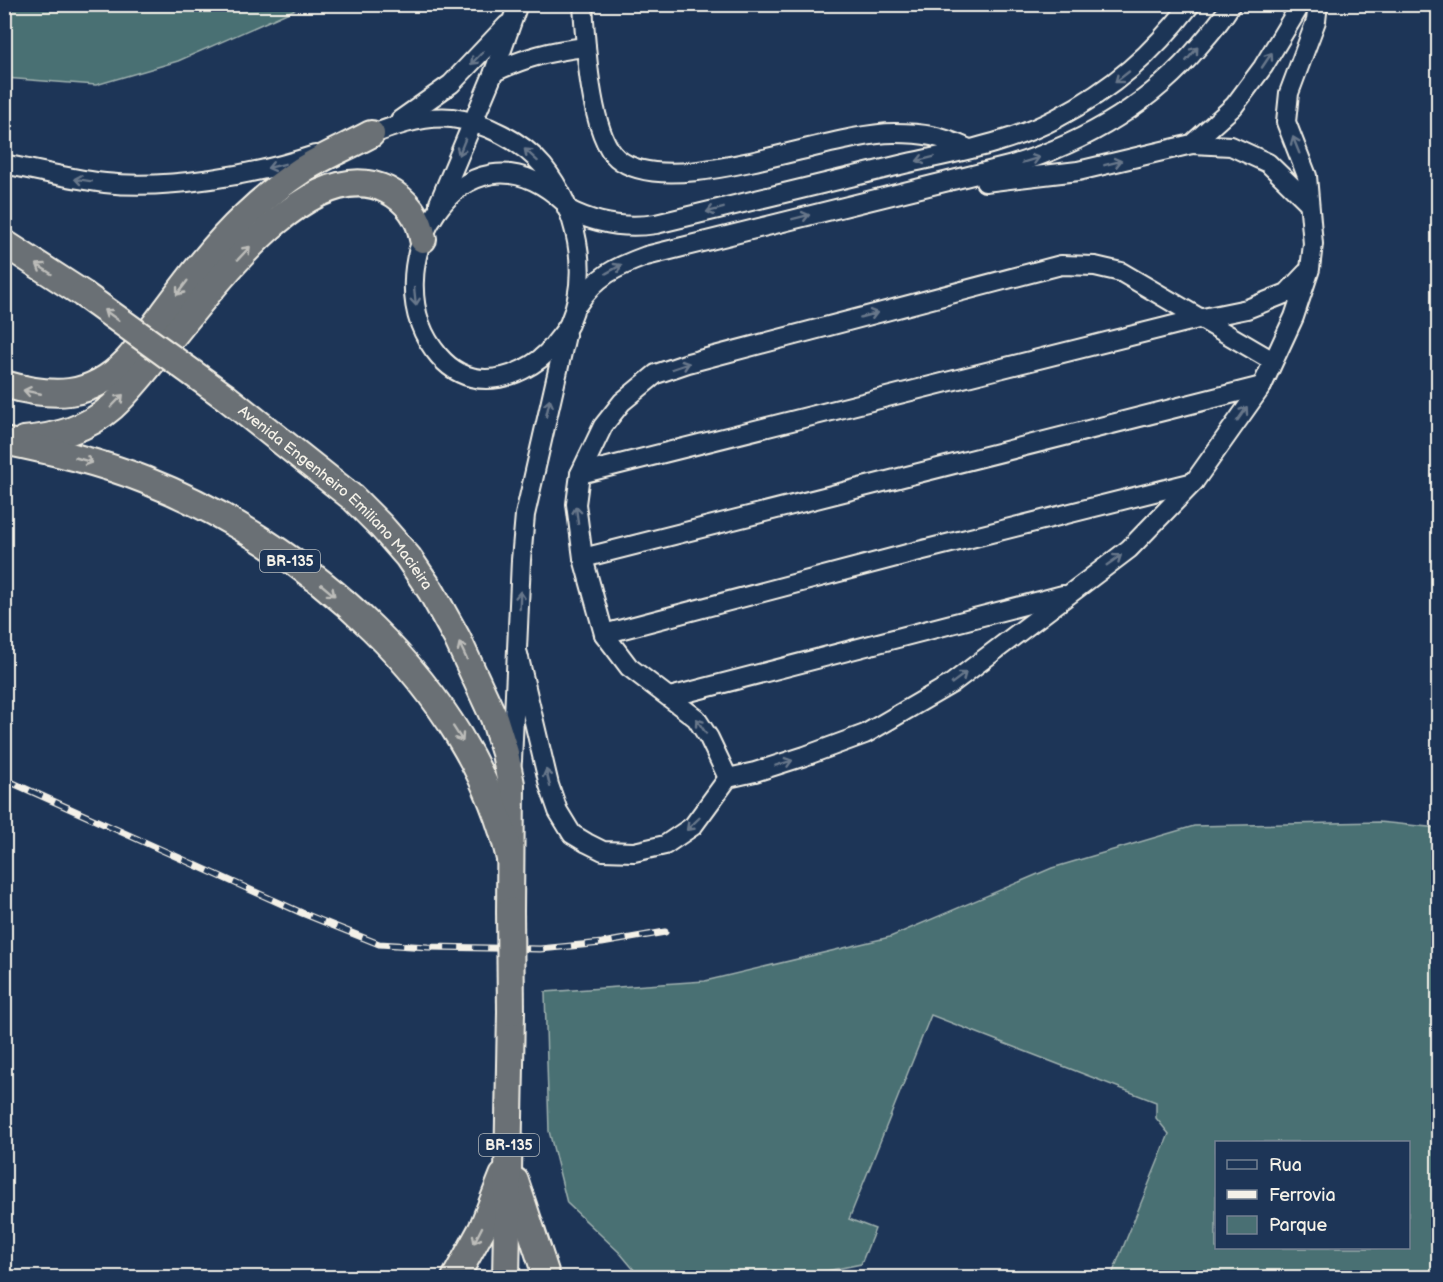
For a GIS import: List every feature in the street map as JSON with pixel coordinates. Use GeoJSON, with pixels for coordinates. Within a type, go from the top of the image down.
{"type":"FeatureCollection","features":[{"type":"Feature","properties":{"kind":"highway"},"geometry":{"type":"LineString","coordinates":[[4,384],[32,392],[66,393],[95,384],[110,375],[127,360],[201,263],[246,215],[279,186],[303,169],[371,134]]}},
{"type":"Feature","properties":{"kind":"highway"},"geometry":{"type":"LineString","coordinates":[[5,442],[52,437],[69,432],[91,422],[113,406],[245,252],[271,226],[316,194],[330,188],[361,183],[385,189],[395,194],[408,207],[419,222],[423,239]]}},
{"type":"Feature","properties":{"kind":"highway","name":"Avenida Engenheiro Emiliano Macieira"},"geometry":{"type":"LineString","coordinates":[[4,243],[83,294],[226,398],[353,498],[408,557],[431,591],[457,638],[494,718],[506,753],[511,784],[511,1012],[506,1278]]}},
{"type":"Feature","properties":{"kind":"highway","name":"Avenida Engenheiro Emiliano Macieira"},"geometry":{"type":"LineString","coordinates":[[5,442],[83,459],[145,480],[193,501],[249,531],[324,586],[379,634],[425,688],[460,735],[490,794],[503,828],[510,859]]}},
{"type":"Feature","properties":{"kind":"highway"},"geometry":{"type":"LineString","coordinates":[[455,1278],[482,1229],[508,1161]]}},
{"type":"Feature","properties":{"kind":"highway"},"geometry":{"type":"LineString","coordinates":[[508,1161],[547,1278]]}},
{"type":"Feature","properties":{"kind":"street"},"geometry":{"type":"LineString","coordinates":[[583,4],[588,78],[606,143],[617,158],[636,168],[678,173],[771,157],[835,141],[891,133],[944,138],[969,149]]}},
{"type":"Feature","properties":{"kind":"street"},"geometry":{"type":"LineString","coordinates":[[435,212],[459,188],[487,175],[502,173],[533,179],[548,188],[565,206],[581,216],[606,224],[637,227],[969,149],[1044,124],[1084,103],[1141,62],[1169,33],[1191,4]]}},
{"type":"Feature","properties":{"kind":"street"},"geometry":{"type":"LineString","coordinates":[[516,9],[494,72],[430,220],[414,272],[418,314],[424,335],[431,347],[443,361],[460,373],[480,379],[510,375],[522,370],[549,351],[571,319],[588,288],[605,274],[623,264],[669,250],[1009,166],[1045,155],[1079,140],[1118,118],[1150,95],[1186,62],[1231,4]]}},
{"type":"Feature","properties":{"kind":"street"},"geometry":{"type":"LineString","coordinates":[[1192,144],[1234,106],[1263,67],[1301,4]]}},
{"type":"Feature","properties":{"kind":"street"},"geometry":{"type":"LineString","coordinates":[[518,654],[549,785],[558,811],[572,834],[587,843],[603,851],[634,852],[665,846],[693,826],[728,778],[805,756],[865,734],[951,684],[1129,549],[1194,483],[1262,386],[1294,317],[1310,268],[1313,244],[1306,176],[1286,122],[1289,93],[1316,21],[1318,4]]}},
{"type":"Feature","properties":{"kind":"street"},"geometry":{"type":"LineString","coordinates":[[4,164],[106,183],[143,185],[222,177],[312,156],[402,120],[451,84],[496,38],[516,9]]}},
{"type":"Feature","properties":{"kind":"street"},"geometry":{"type":"LineString","coordinates":[[494,72],[527,58],[554,51],[586,47]]}},
{"type":"Feature","properties":{"kind":"street"},"geometry":{"type":"LineString","coordinates":[[371,134],[423,120],[451,118],[472,122],[517,143],[531,154],[554,182],[577,241],[580,262],[579,281],[525,515],[511,784]]}},
{"type":"Feature","properties":{"kind":"street"},"geometry":{"type":"LineString","coordinates":[[909,191],[1078,171],[1192,144],[1231,146],[1268,163],[1308,202]]}},
{"type":"Feature","properties":{"kind":"street"},"geometry":{"type":"LineString","coordinates":[[4,155],[54,175]]}},
{"type":"Feature","properties":{"kind":"street"},"geometry":{"type":"LineString","coordinates":[[728,778],[709,738],[696,718],[670,696],[628,667],[604,634],[583,558],[576,504],[580,474],[603,426],[622,402],[656,374],[711,357],[1061,265],[1095,266],[1121,272],[1273,361]]}},
{"type":"Feature","properties":{"kind":"street"},"geometry":{"type":"LineString","coordinates":[[580,474],[1198,319],[1247,309],[1287,293],[1310,268]]}},
{"type":"Feature","properties":{"kind":"street"},"geometry":{"type":"LineString","coordinates":[[583,558],[1262,386]]}},
{"type":"Feature","properties":{"kind":"street"},"geometry":{"type":"LineString","coordinates":[[604,634],[911,553],[1194,483]]}},
{"type":"Feature","properties":{"kind":"street"},"geometry":{"type":"LineString","coordinates":[[670,696],[1072,592]]}},
{"type":"Feature","properties":{"kind":"green space"},"geometry":{"type":"Polygon","coordinates":[[[4,5],[305,5],[178,61],[96,85],[5,78],[4,5]]]}},
{"type":"Feature","properties":{"kind":"green space"},"geometry":{"type":"Polygon","coordinates":[[[1379,822],[1438,828],[1438,1132],[1436,1134],[1438,1277],[1111,1277],[1169,1134],[1156,1118],[1156,1102],[931,1015],[849,1219],[875,1229],[861,1264],[797,1277],[640,1277],[620,1253],[567,1203],[549,1131],[545,992],[705,981],[890,937],[1052,868],[1194,826],[1379,822]]]}},
{"type":"Feature","properties":{"kind":"railway"},"geometry":{"type":"LineString","coordinates":[[4,779],[302,913],[379,944],[540,949],[602,943],[665,932]]}}]}
